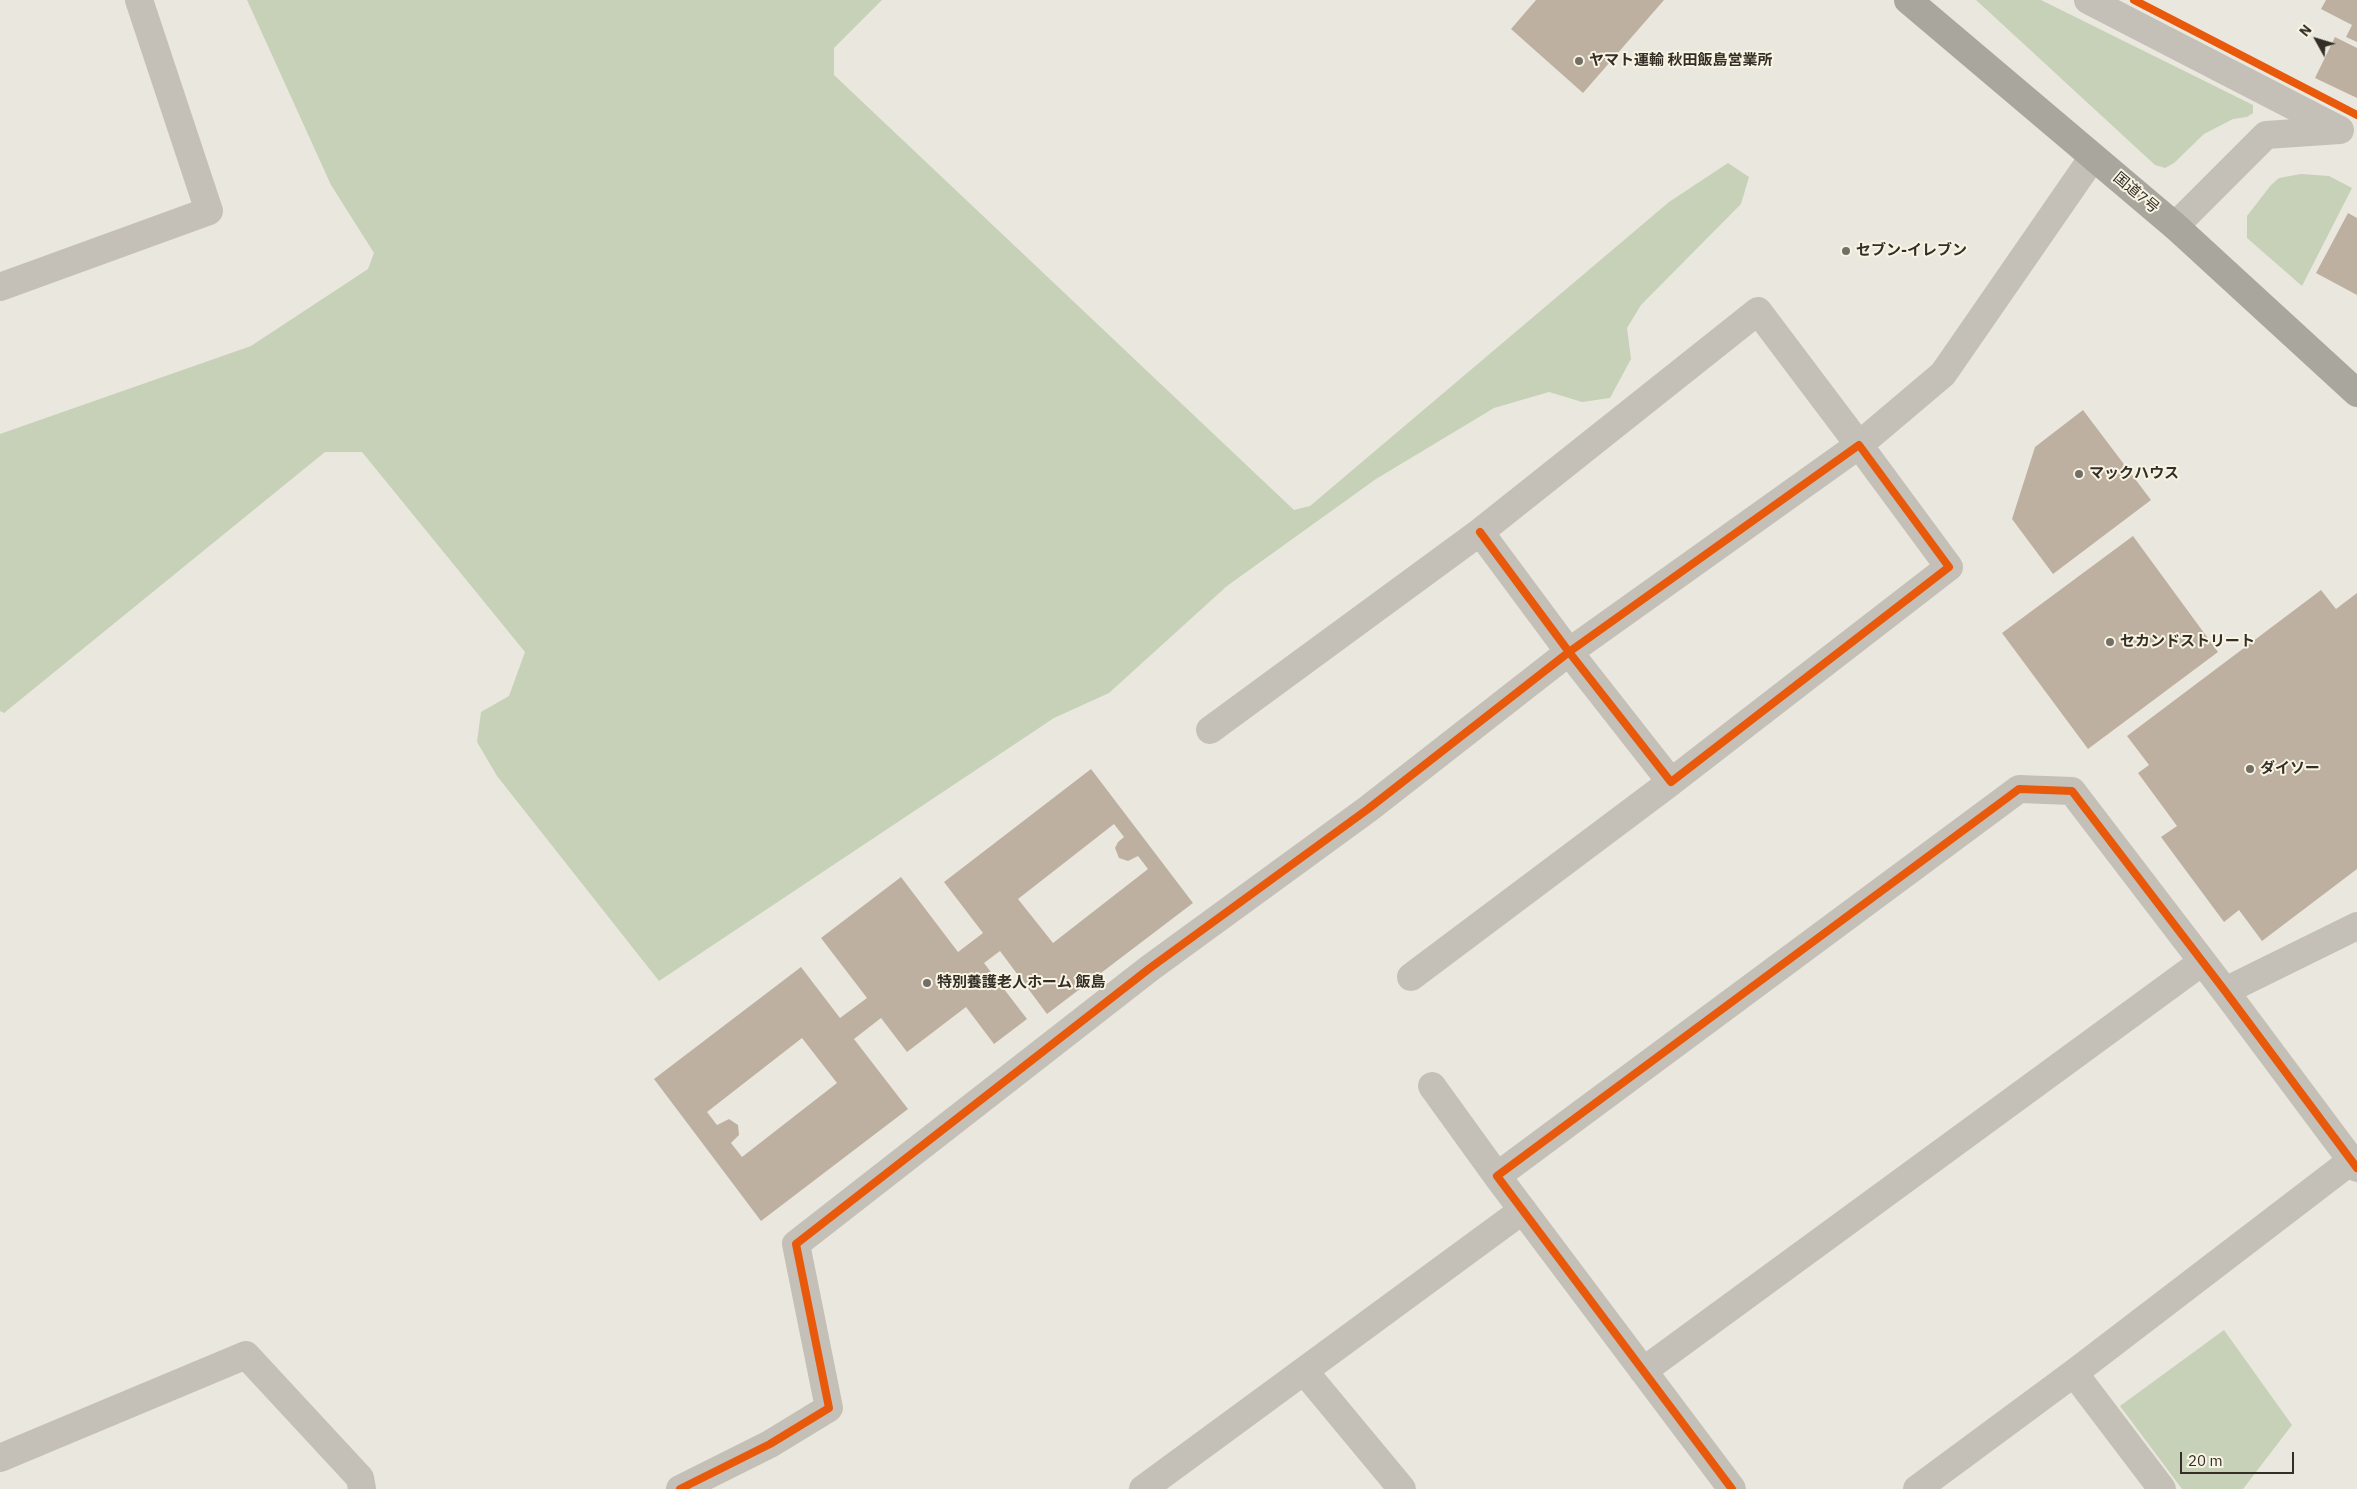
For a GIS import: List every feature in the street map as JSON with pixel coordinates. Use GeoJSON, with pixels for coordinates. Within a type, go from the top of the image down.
{"type":"FeatureCollection","features":[{"type":"Feature","properties":{"kind":"highway","name":"国道7号"},"geometry":{"type":"LineString","coordinates":[[1908,0],[2175,226],[2357,393]]}},
{"type":"Feature","properties":{"kind":"street"},"geometry":{"type":"LineString","coordinates":[[3,278],[209,211],[138,0]]}},
{"type":"Feature","properties":{"kind":"street"},"geometry":{"type":"LineString","coordinates":[[2088,0],[2349,134]]}},
{"type":"Feature","properties":{"kind":"street"},"geometry":{"type":"LineString","coordinates":[[2175,226],[2266,135],[2349,134]]}},
{"type":"Feature","properties":{"kind":"street"},"geometry":{"type":"LineString","coordinates":[[680,1489],[770,1444],[829,1408],[796,1244],[1150,968],[1368,809],[1570,652],[1859,445],[1943,374],[2093,157]]}},
{"type":"Feature","properties":{"kind":"street"},"geometry":{"type":"LineString","coordinates":[[1210,730],[1480,532],[1758,311],[1949,566],[1671,782],[1410,977]]}},
{"type":"Feature","properties":{"kind":"street"},"geometry":{"type":"LineString","coordinates":[[1480,532],[1671,782]]}},
{"type":"Feature","properties":{"kind":"street"},"geometry":{"type":"LineString","coordinates":[[1497,1176],[2019,789],[2072,791],[2225,991],[2354,1165],[1917,1489]]}},
{"type":"Feature","properties":{"kind":"street"},"geometry":{"type":"LineString","coordinates":[[2225,991],[2357,926]]}},
{"type":"Feature","properties":{"kind":"street"},"geometry":{"type":"LineString","coordinates":[[1643,1371],[2202,962]]}},
{"type":"Feature","properties":{"kind":"street"},"geometry":{"type":"LineString","coordinates":[[1432,1086],[1497,1176],[1732,1489]]}},
{"type":"Feature","properties":{"kind":"street"},"geometry":{"type":"LineString","coordinates":[[1143,1489],[1523,1210]]}},
{"type":"Feature","properties":{"kind":"street"},"geometry":{"type":"LineString","coordinates":[[0,1458],[246,1355],[360,1478],[362,1489]]}},
{"type":"Feature","properties":{"kind":"street"},"geometry":{"type":"LineString","coordinates":[[1304,1371],[1402,1489]]}},
{"type":"Feature","properties":{"kind":"street"},"geometry":{"type":"LineString","coordinates":[[2074,1373],[2162,1489]]}},
{"type":"Feature","properties":{"kind":"green space"},"geometry":{"type":"Polygon","coordinates":[[[247,0],[882,0],[834,48],[834,75],[1294,510],[1310,506],[1669,202],[1728,163],[1749,177],[1741,204],[1641,305],[1627,328],[1631,359],[1610,398],[1582,402],[1549,392],[1494,408],[1376,479],[1227,586],[1109,693],[1054,718],[659,981],[497,776],[477,742],[481,712],[509,696],[525,652],[362,452],[325,452],[4,713],[0,711],[0,434],[251,346],[368,269],[374,253],[331,185],[247,0]]]}},
{"type":"Feature","properties":{"kind":"green space"},"geometry":{"type":"Polygon","coordinates":[[[1976,0],[2041,0],[2253,105],[2253,113],[2247,117],[2233,119],[2204,134],[2174,163],[2165,168],[2155,165],[1976,0]]]}},
{"type":"Feature","properties":{"kind":"green space"},"geometry":{"type":"Polygon","coordinates":[[[2301,174],[2329,176],[2352,188],[2302,286],[2247,238],[2247,216],[2271,185],[2279,178],[2301,174]]]}},
{"type":"Feature","properties":{"kind":"green space"},"geometry":{"type":"Polygon","coordinates":[[[2224,1330],[2292,1425],[2243,1489],[2182,1489],[2120,1406],[2224,1330]]]}},
{"type":"Feature","properties":{"kind":"building","name":"ヤマト運輸 秋田飯島営業所"},"geometry":{"type":"Polygon","coordinates":[[[1536,0],[1664,0],[1583,93],[1511,29],[1536,0]]]}},
{"type":"Feature","properties":{"kind":"building"},"geometry":{"type":"Polygon","coordinates":[[[2326,0],[2357,0],[2357,42],[2346,37],[2352,25],[2321,9],[2326,0]]]}},
{"type":"Feature","properties":{"kind":"building"},"geometry":{"type":"Polygon","coordinates":[[[2335,37],[2357,48],[2357,98],[2315,78],[2335,37]]]}},
{"type":"Feature","properties":{"kind":"building"},"geometry":{"type":"Polygon","coordinates":[[[2348,213],[2357,218],[2357,295],[2316,273],[2348,213]]]}},
{"type":"Feature","properties":{"kind":"building","name":"マックハウス"},"geometry":{"type":"Polygon","coordinates":[[[2083,410],[2151,500],[2053,574],[2012,519],[2035,447],[2083,410]]]}},
{"type":"Feature","properties":{"kind":"building","name":"セカンドストリート"},"geometry":{"type":"Polygon","coordinates":[[[2133,536],[2218,652],[2088,749],[2002,633],[2133,536]]]}},
{"type":"Feature","properties":{"kind":"building","name":"ダイソー"},"geometry":{"type":"Polygon","coordinates":[[[2321,590],[2336,609],[2357,593],[2357,869],[2262,941],[2239,910],[2224,922],[2161,837],[2177,826],[2138,773],[2149,765],[2127,736],[2321,590]]]}},
{"type":"Feature","properties":{"kind":"building","name":"特別養護老人ホーム 飯島"},"geometry":{"type":"Polygon","coordinates":[[[1091,769],[1193,903],[1047,1014],[1000,951],[984,963],[1027,1019],[994,1044],[966,1007],[907,1052],[881,1018],[854,1039],[908,1109],[761,1221],[654,1079],[801,967],[840,1018],[867,998],[821,938],[901,877],[958,952],[983,933],[944,882],[1091,769]],[[1114,824],[1018,899],[1053,943],[1148,869],[1138,856],[1128,861],[1119,858],[1115,848],[1124,837],[1114,824]],[[802,1038],[707,1112],[717,1125],[729,1119],[738,1125],[739,1135],[731,1143],[742,1157],[837,1083],[802,1038]]]}},
{"type":"Feature","properties":{"kind":"cycle path"},"geometry":{"type":"LineString","coordinates":[[2134,0],[2357,115]]}},
{"type":"Feature","properties":{"kind":"cycle path"},"geometry":{"type":"LineString","coordinates":[[680,1489],[770,1444],[829,1408],[796,1244],[1150,968],[1368,809],[1569,652],[1859,445],[1949,567],[1671,782],[1569,652],[1480,532]]}},
{"type":"Feature","properties":{"kind":"cycle path"},"geometry":{"type":"LineString","coordinates":[[1732,1489],[1497,1176],[2019,789],[2072,791],[2357,1168]]}},
{"type":"Feature","properties":{"kind":"place","name":"ヤマト運輸 秋田飯島営業所"},"geometry":{"type":"Point","coordinates":[1579,61]}},
{"type":"Feature","properties":{"kind":"place","name":"セブン-イレブン"},"geometry":{"type":"Point","coordinates":[1846,251]}},
{"type":"Feature","properties":{"kind":"place","name":"マックハウス"},"geometry":{"type":"Point","coordinates":[2079,474]}},
{"type":"Feature","properties":{"kind":"place","name":"セカンドストリート"},"geometry":{"type":"Point","coordinates":[2110,642]}},
{"type":"Feature","properties":{"kind":"place","name":"ダイソー"},"geometry":{"type":"Point","coordinates":[2250,769]}},
{"type":"Feature","properties":{"kind":"place","name":"特別養護老人ホーム 飯島"},"geometry":{"type":"Point","coordinates":[927,983]}}]}
